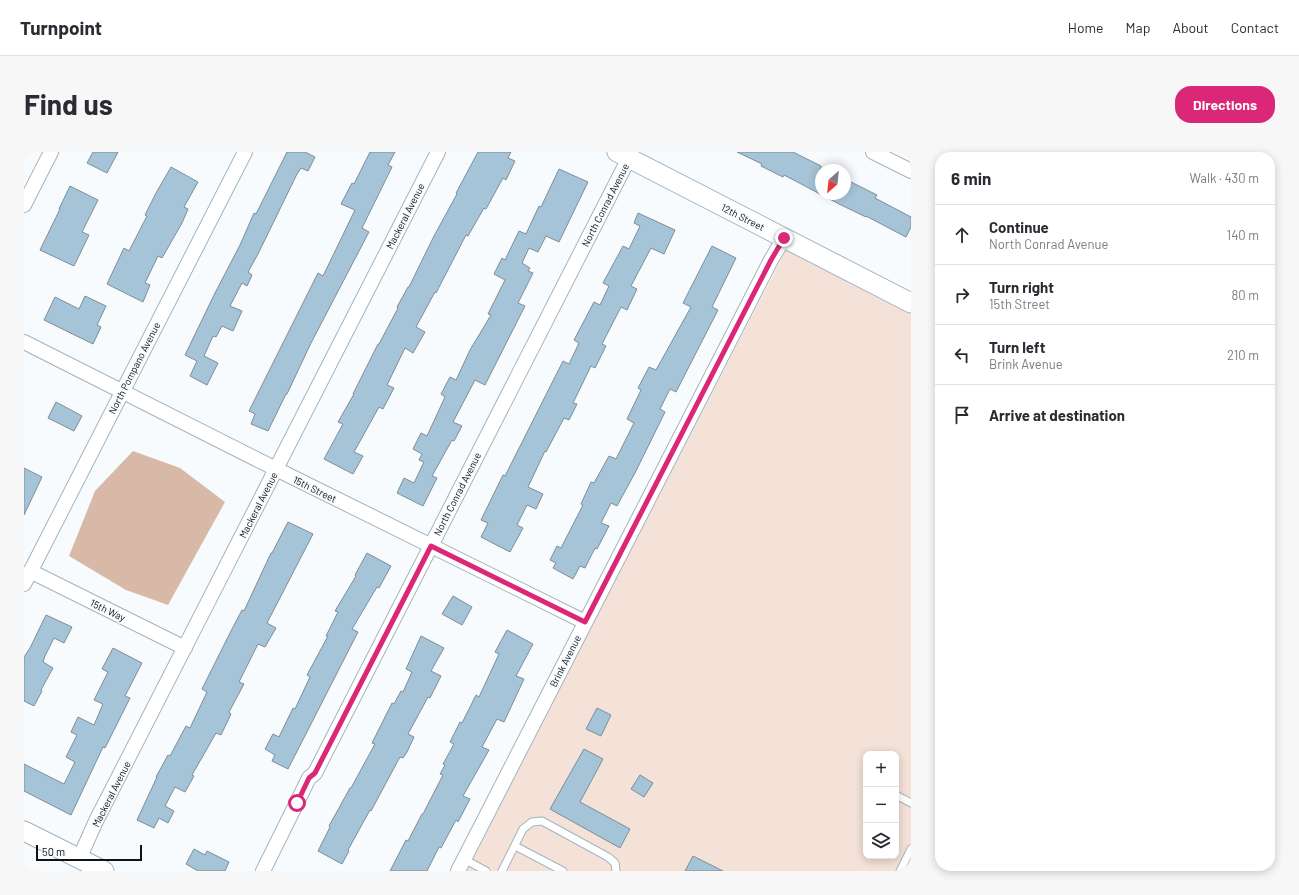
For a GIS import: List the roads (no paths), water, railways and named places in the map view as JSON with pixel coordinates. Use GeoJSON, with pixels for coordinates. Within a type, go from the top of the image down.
{"type":"FeatureCollection","features":[{"type":"Feature","properties":{"kind":"street"},"geometry":{"type":"LineString","coordinates":[[24,206],[51,152]]}},
{"type":"Feature","properties":{"kind":"street","name":"North Pompano Avenue"},"geometry":{"type":"LineString","coordinates":[[27,577],[245,152]]}},
{"type":"Feature","properties":{"kind":"street","name":"Mackeral Avenue"},"geometry":{"type":"LineString","coordinates":[[80,859],[96,821],[438,152]]}},
{"type":"Feature","properties":{"kind":"street"},"geometry":{"type":"LineString","coordinates":[[873,152],[911,171]]}},
{"type":"Feature","properties":{"kind":"street","name":"12th Street"},"geometry":{"type":"LineString","coordinates":[[623,155],[911,303]]}},
{"type":"Feature","properties":{"kind":"street","name":"North Conrad Avenue"},"geometry":{"type":"LineString","coordinates":[[263,871],[309,778],[315,773],[431,546],[623,155]]}},
{"type":"Feature","properties":{"kind":"street","name":"Brink Avenue"},"geometry":{"type":"LineString","coordinates":[[461,865],[784,238]]}},
{"type":"Feature","properties":{"kind":"street","name":"15th Street"},"geometry":{"type":"LineString","coordinates":[[24,342],[276,470],[585,622]]}},
{"type":"Feature","properties":{"kind":"street","name":"15th Way"},"geometry":{"type":"LineString","coordinates":[[27,577],[185,648]]}},
{"type":"Feature","properties":{"kind":"street"},"geometry":{"type":"LineString","coordinates":[[24,832],[104,871]]}},
{"type":"Feature","properties":{"kind":"lane"},"geometry":{"type":"LineString","coordinates":[[899,796],[911,802]]}},
{"type":"Feature","properties":{"kind":"lane"},"geometry":{"type":"LineString","coordinates":[[502,871],[523,829],[532,822],[542,821],[608,856],[615,863],[616,871]]}},
{"type":"Feature","properties":{"kind":"lane"},"geometry":{"type":"LineString","coordinates":[[515,846],[563,871]]}},
{"type":"Feature","properties":{"kind":"lane"},"geometry":{"type":"LineString","coordinates":[[900,871],[911,849]]}},
{"type":"Feature","properties":{"kind":"lane"},"geometry":{"type":"LineString","coordinates":[[461,865],[486,871]]}}]}
